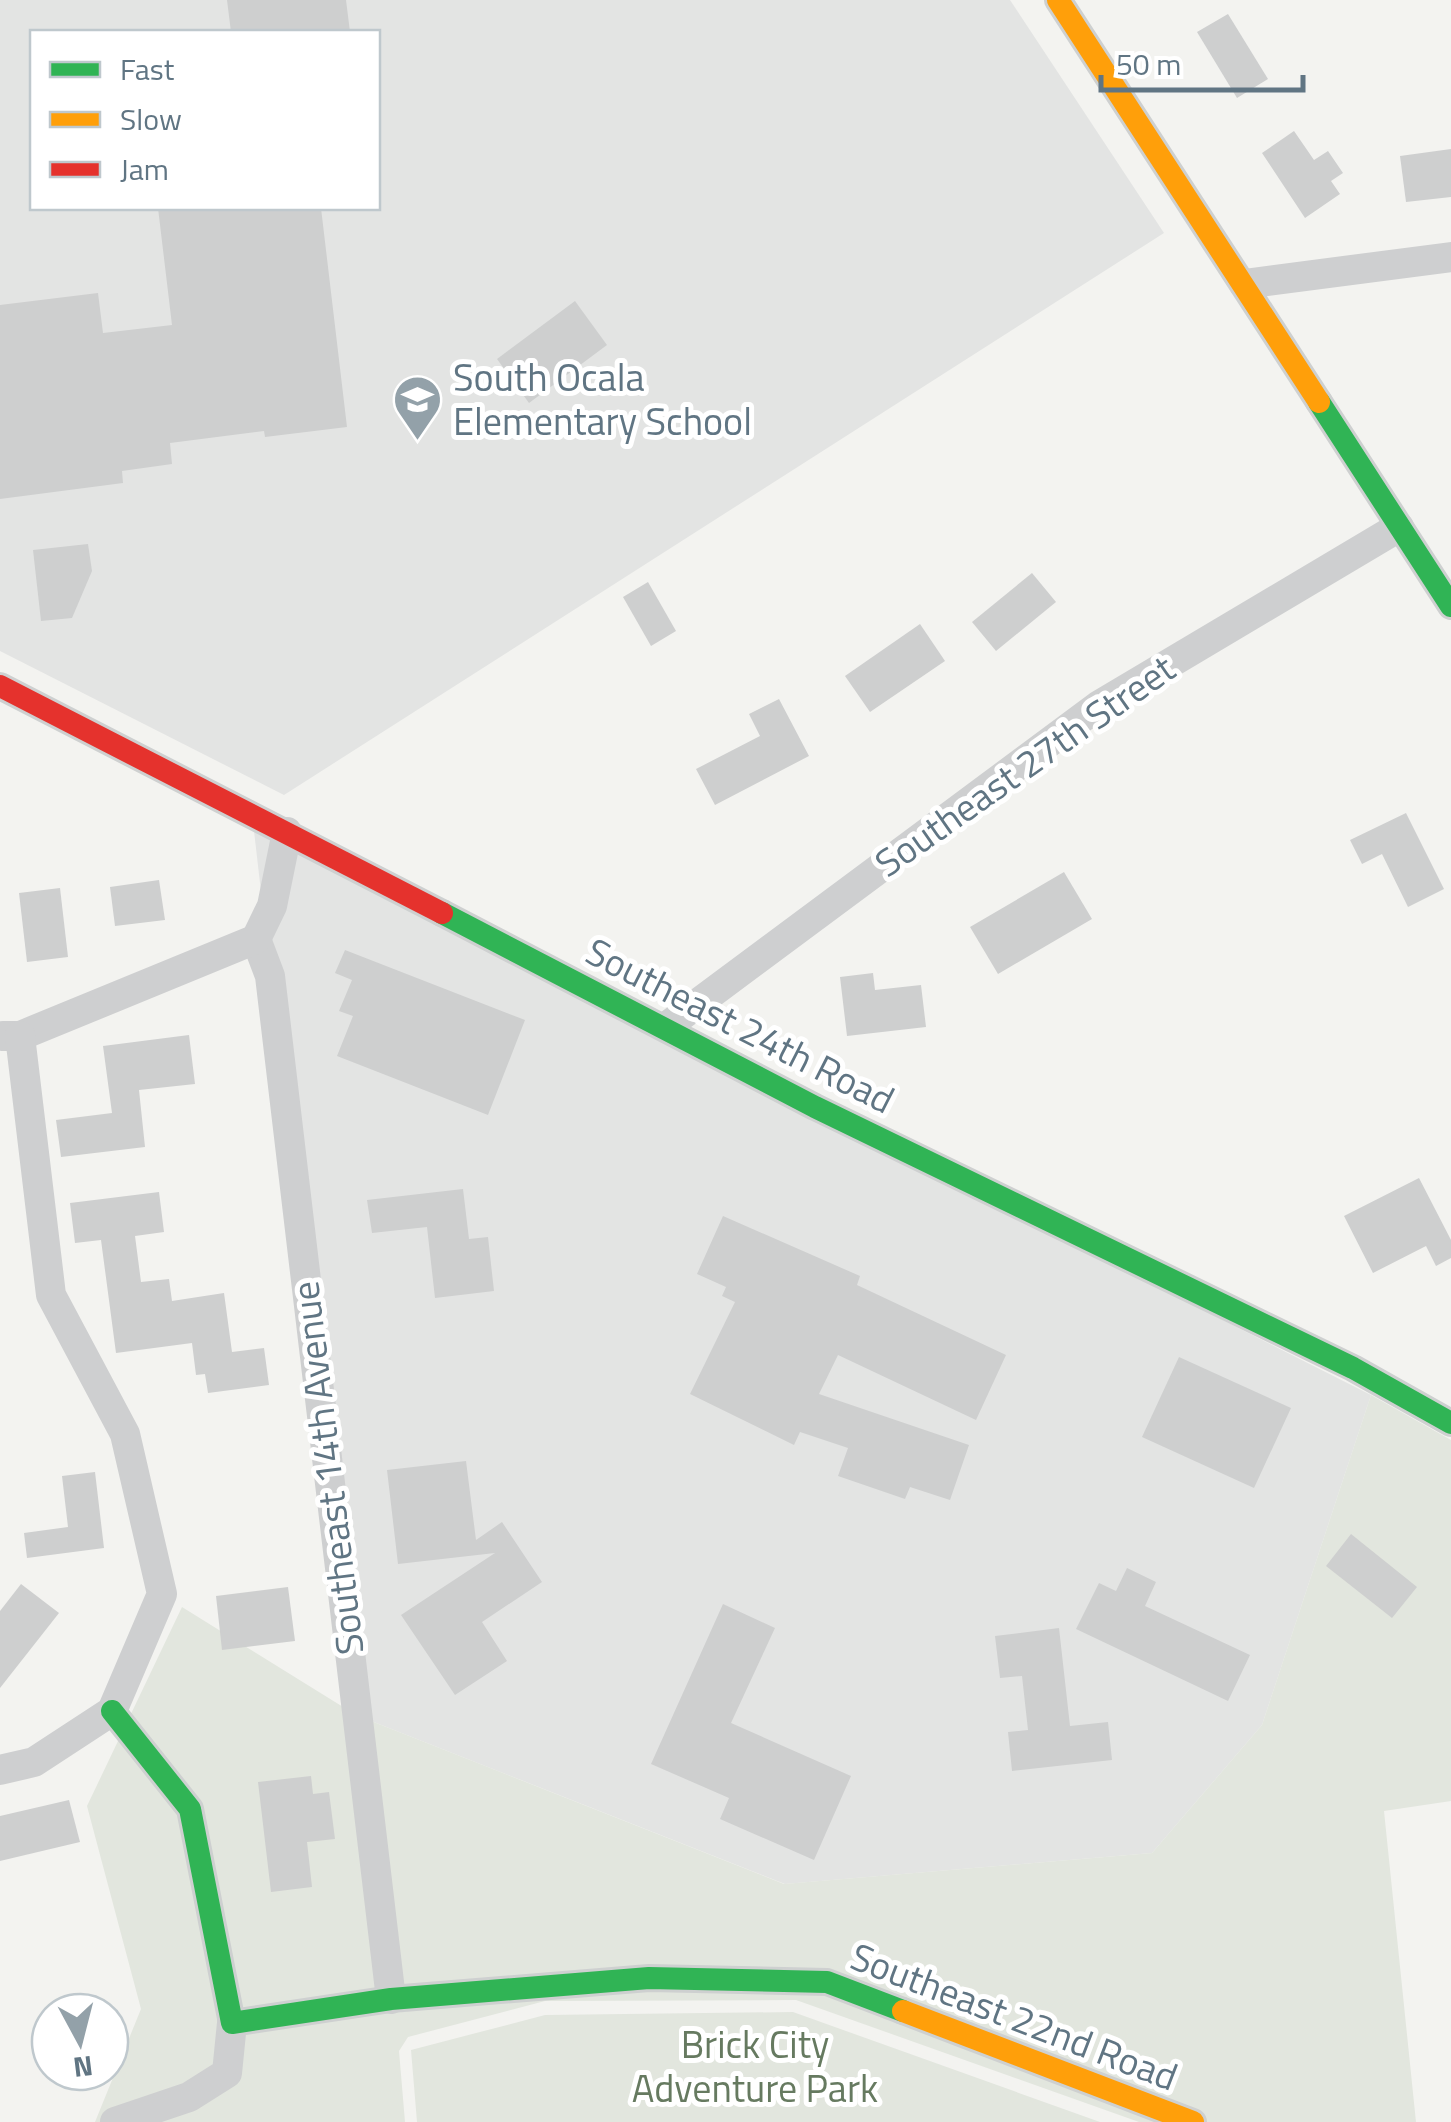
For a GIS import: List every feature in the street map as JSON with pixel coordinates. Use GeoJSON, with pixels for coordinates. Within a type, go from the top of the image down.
{"type":"FeatureCollection","features":[{"type":"Feature","properties":{"kind":"street"},"geometry":{"type":"LineString","coordinates":[[1058,0],[1451,606]]}},
{"type":"Feature","properties":{"kind":"street"},"geometry":{"type":"LineString","coordinates":[[1244,284],[1451,256]]}},
{"type":"Feature","properties":{"kind":"street","name":"Southeast 27th Street"},"geometry":{"type":"LineString","coordinates":[[666,1027],[1098,706],[1399,527]]}},
{"type":"Feature","properties":{"kind":"street","name":"Southeast 24th Road"},"geometry":{"type":"LineString","coordinates":[[0,686],[815,1107],[1352,1368],[1451,1423]]}},
{"type":"Feature","properties":{"kind":"street"},"geometry":{"type":"LineString","coordinates":[[0,1770],[34,1762],[112,1710],[162,1594],[125,1434],[51,1295],[10,1036],[256,939],[272,906],[288,832]]}},
{"type":"Feature","properties":{"kind":"street","name":"Southeast 14th Avenue"},"geometry":{"type":"LineString","coordinates":[[256,939],[270,976],[391,1998]]}},
{"type":"Feature","properties":{"kind":"street"},"geometry":{"type":"LineString","coordinates":[[112,1710],[190,1809],[232,2022],[227,2073],[188,2098],[115,2122]]}},
{"type":"Feature","properties":{"kind":"street","name":"Southeast 22nd Road"},"geometry":{"type":"LineString","coordinates":[[232,2022],[391,1998],[649,1978],[827,1982],[1193,2122]]}},
{"type":"Feature","properties":{"kind":"shaded area","name":"South Ocala Elementary School"},"geometry":{"type":"Polygon","coordinates":[[[0,0],[1010,0],[1164,233],[284,795],[0,651],[0,0]]]}},
{"type":"Feature","properties":{"kind":"shaded area"},"geometry":{"type":"Polygon","coordinates":[[[254,831],[1371,1395],[1262,1725],[1152,1853],[785,1884],[356,1715],[254,831]]]}},
{"type":"Feature","properties":{"kind":"green space"},"geometry":{"type":"Polygon","coordinates":[[[1371,1395],[1451,1440],[1451,1801],[1384,1811],[1416,2122],[1139,2122],[796,2000],[545,2001],[408,2037],[399,2051],[405,2122],[95,2122],[107,2092],[130,2092],[130,2036],[141,2009],[87,1806],[182,1607],[356,1715],[784,1884],[1152,1853],[1262,1725],[1371,1395]]]}},
{"type":"Feature","properties":{"kind":"green space","name":"Brick City Adventure Park"},"geometry":{"type":"Polygon","coordinates":[[[793,2012],[1100,2122],[417,2122],[411,2050],[545,2015],[793,2012]]]}},
{"type":"Feature","properties":{"kind":"building"},"geometry":{"type":"Polygon","coordinates":[[[227,0],[346,0],[350,30],[231,30],[227,0]]]}},
{"type":"Feature","properties":{"kind":"building"},"geometry":{"type":"Polygon","coordinates":[[[1228,14],[1268,79],[1237,98],[1197,32],[1228,14]]]}},
{"type":"Feature","properties":{"kind":"building"},"geometry":{"type":"Polygon","coordinates":[[[1294,131],[1314,160],[1328,151],[1343,173],[1331,181],[1340,194],[1305,218],[1262,153],[1294,131]]]}},
{"type":"Feature","properties":{"kind":"building"},"geometry":{"type":"Polygon","coordinates":[[[1451,149],[1451,197],[1406,202],[1400,156],[1451,149]]]}},
{"type":"Feature","properties":{"kind":"building"},"geometry":{"type":"Polygon","coordinates":[[[158,210],[321,210],[347,427],[265,437],[264,431],[170,443],[172,464],[122,471],[123,483],[0,499],[0,305],[98,293],[103,333],[172,325],[158,210]]]}},
{"type":"Feature","properties":{"kind":"building"},"geometry":{"type":"Polygon","coordinates":[[[575,301],[607,345],[529,403],[497,359],[575,301]]]}},
{"type":"Feature","properties":{"kind":"building"},"geometry":{"type":"Polygon","coordinates":[[[88,544],[92,571],[72,618],[41,621],[33,550],[88,544]]]}},
{"type":"Feature","properties":{"kind":"building"},"geometry":{"type":"Polygon","coordinates":[[[1032,573],[1056,602],[996,651],[972,622],[1032,573]]]}},
{"type":"Feature","properties":{"kind":"building"},"geometry":{"type":"Polygon","coordinates":[[[648,582],[676,631],[651,646],[623,597],[648,582]]]}},
{"type":"Feature","properties":{"kind":"building"},"geometry":{"type":"Polygon","coordinates":[[[920,624],[945,661],[870,712],[845,676],[920,624]]]}},
{"type":"Feature","properties":{"kind":"building"},"geometry":{"type":"Polygon","coordinates":[[[779,699],[809,756],[715,805],[696,769],[760,736],[749,714],[779,699]]]}},
{"type":"Feature","properties":{"kind":"building"},"geometry":{"type":"Polygon","coordinates":[[[1406,813],[1444,889],[1408,907],[1382,854],[1362,864],[1350,840],[1406,813]]]}},
{"type":"Feature","properties":{"kind":"building"},"geometry":{"type":"Polygon","coordinates":[[[1064,872],[1092,919],[998,974],[970,927],[1064,872]]]}},
{"type":"Feature","properties":{"kind":"building"},"geometry":{"type":"Polygon","coordinates":[[[159,880],[165,920],[115,926],[110,887],[159,880]]]}},
{"type":"Feature","properties":{"kind":"building"},"geometry":{"type":"Polygon","coordinates":[[[60,888],[68,957],[27,962],[19,893],[60,888]]]}},
{"type":"Feature","properties":{"kind":"building"},"geometry":{"type":"Polygon","coordinates":[[[345,950],[525,1020],[488,1115],[337,1056],[353,1016],[339,1011],[352,980],[335,973],[345,950]]]}},
{"type":"Feature","properties":{"kind":"building"},"geometry":{"type":"Polygon","coordinates":[[[873,973],[875,990],[921,985],[926,1027],[847,1036],[840,977],[873,973]]]}},
{"type":"Feature","properties":{"kind":"building"},"geometry":{"type":"Polygon","coordinates":[[[189,1035],[195,1084],[139,1090],[145,1147],[61,1157],[56,1120],[112,1113],[103,1046],[189,1035]]]}},
{"type":"Feature","properties":{"kind":"building"},"geometry":{"type":"Polygon","coordinates":[[[1419,1178],[1451,1240],[1451,1258],[1436,1266],[1426,1246],[1373,1273],[1344,1216],[1419,1178]]]}},
{"type":"Feature","properties":{"kind":"building"},"geometry":{"type":"Polygon","coordinates":[[[463,1189],[469,1239],[488,1237],[494,1291],[435,1298],[427,1227],[372,1233],[367,1200],[463,1189]]]}},
{"type":"Feature","properties":{"kind":"building"},"geometry":{"type":"Polygon","coordinates":[[[159,1192],[164,1232],[135,1236],[141,1282],[169,1279],[172,1301],[224,1293],[232,1352],[264,1348],[269,1385],[208,1393],[205,1374],[196,1375],[192,1343],[116,1353],[101,1240],[75,1243],[70,1203],[159,1192]]]}},
{"type":"Feature","properties":{"kind":"building"},"geometry":{"type":"Polygon","coordinates":[[[723,1216],[860,1276],[857,1285],[1006,1355],[976,1420],[838,1355],[819,1394],[969,1445],[950,1500],[910,1487],[905,1499],[838,1476],[848,1448],[800,1432],[794,1445],[690,1394],[735,1302],[722,1296],[726,1287],[697,1274],[723,1216]]]}},
{"type":"Feature","properties":{"kind":"building"},"geometry":{"type":"Polygon","coordinates":[[[1179,1357],[1291,1408],[1254,1488],[1142,1437],[1179,1357]]]}},
{"type":"Feature","properties":{"kind":"building"},"geometry":{"type":"Polygon","coordinates":[[[466,1461],[476,1540],[502,1522],[542,1582],[482,1622],[507,1661],[455,1695],[401,1615],[495,1553],[398,1564],[387,1470],[466,1461]]]}},
{"type":"Feature","properties":{"kind":"building"},"geometry":{"type":"Polygon","coordinates":[[[95,1472],[104,1548],[27,1558],[24,1533],[68,1527],[62,1476],[95,1472]]]}},
{"type":"Feature","properties":{"kind":"building"},"geometry":{"type":"Polygon","coordinates":[[[1351,1534],[1417,1587],[1392,1618],[1326,1566],[1351,1534]]]}},
{"type":"Feature","properties":{"kind":"building"},"geometry":{"type":"Polygon","coordinates":[[[1127,1568],[1156,1582],[1145,1606],[1250,1655],[1228,1701],[1076,1629],[1099,1583],[1116,1591],[1127,1568]]]}},
{"type":"Feature","properties":{"kind":"building"},"geometry":{"type":"Polygon","coordinates":[[[21,1584],[59,1613],[0,1688],[0,1611],[21,1584]]]}},
{"type":"Feature","properties":{"kind":"building"},"geometry":{"type":"Polygon","coordinates":[[[288,1587],[295,1641],[222,1650],[216,1596],[288,1587]]]}},
{"type":"Feature","properties":{"kind":"building"},"geometry":{"type":"Polygon","coordinates":[[[723,1604],[775,1628],[731,1723],[851,1776],[814,1860],[720,1819],[729,1798],[651,1764],[723,1604]]]}},
{"type":"Feature","properties":{"kind":"building"},"geometry":{"type":"Polygon","coordinates":[[[1059,1628],[1070,1726],[1108,1722],[1112,1760],[1012,1771],[1008,1732],[1028,1730],[1022,1676],[1000,1678],[995,1636],[1059,1628]]]}},
{"type":"Feature","properties":{"kind":"building"},"geometry":{"type":"Polygon","coordinates":[[[311,1776],[313,1794],[329,1792],[335,1839],[307,1842],[312,1887],[271,1892],[258,1782],[311,1776]]]}},
{"type":"Feature","properties":{"kind":"building"},"geometry":{"type":"Polygon","coordinates":[[[69,1800],[80,1842],[0,1861],[0,1816],[69,1800]]]}},
{"type":"Feature","properties":{"kind":"traffic: fast"},"geometry":{"type":"LineString","coordinates":[[1319,402],[1451,606]]}},
{"type":"Feature","properties":{"kind":"traffic: fast"},"geometry":{"type":"LineString","coordinates":[[442,913],[815,1107],[1353,1368],[1451,1423]]}},
{"type":"Feature","properties":{"kind":"traffic: fast"},"geometry":{"type":"LineString","coordinates":[[112,1711],[190,1809],[232,2023],[391,1999],[649,1978],[827,1982],[903,2011]]}},
{"type":"Feature","properties":{"kind":"traffic: slow"},"geometry":{"type":"LineString","coordinates":[[1058,0],[1319,402]]}},
{"type":"Feature","properties":{"kind":"traffic: slow"},"geometry":{"type":"LineString","coordinates":[[903,2011],[1193,2122]]}},
{"type":"Feature","properties":{"kind":"traffic: jam"},"geometry":{"type":"LineString","coordinates":[[0,686],[442,913]]}},
{"type":"Feature","properties":{"kind":"place","name":"South Ocala Elementary School"},"geometry":{"type":"Point","coordinates":[418,442]}}]}
